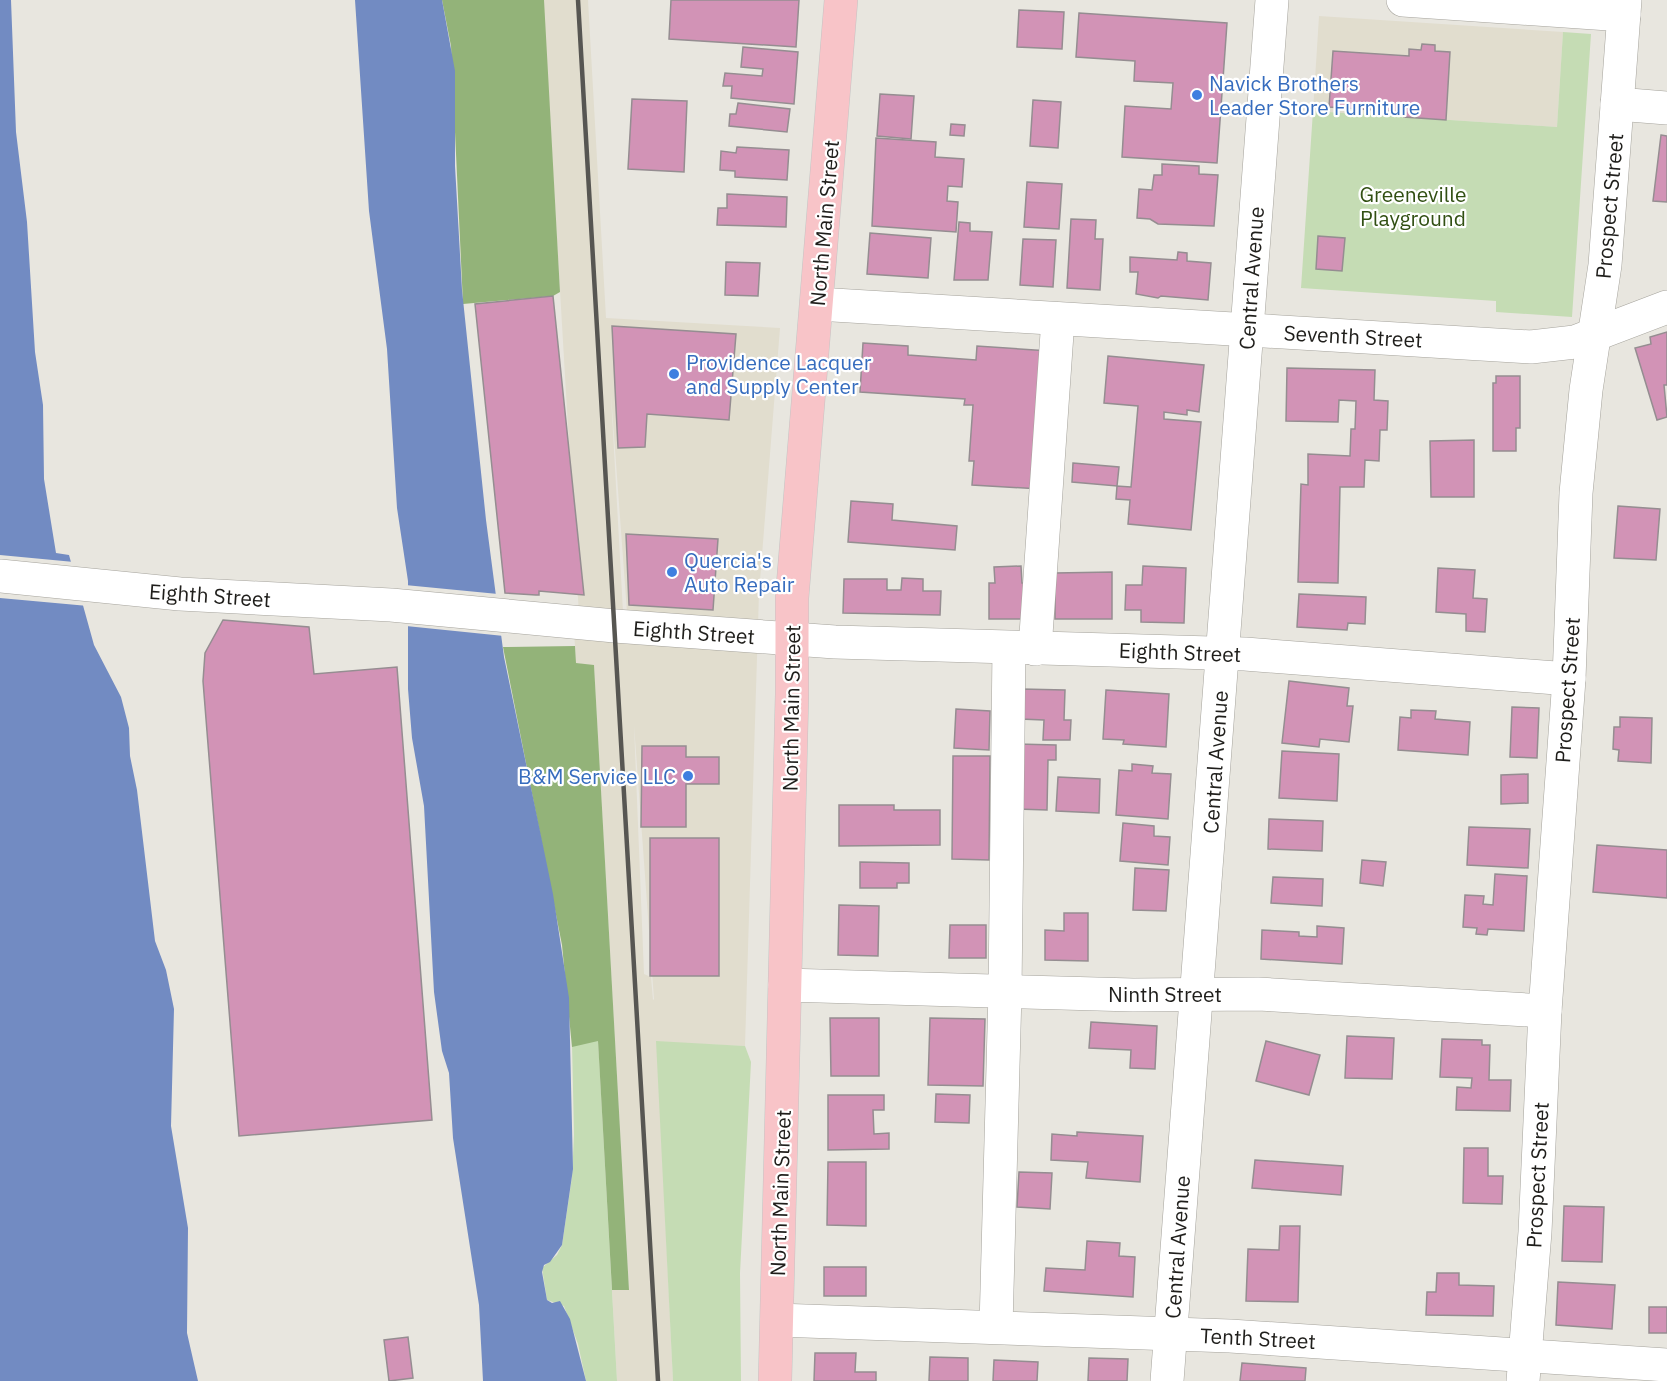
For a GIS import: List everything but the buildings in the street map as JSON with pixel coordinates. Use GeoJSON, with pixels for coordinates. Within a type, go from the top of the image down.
{"type":"FeatureCollection","features":[{"type":"Feature","properties":{"kind":"main road","name":"North Main Street"},"geometry":{"type":"LineString","coordinates":[[775,1381],[795,557],[841,0]]}},
{"type":"Feature","properties":{"kind":"street","name":"Central Avenue"},"geometry":{"type":"LineString","coordinates":[[1167,1381],[1272,0]]}},
{"type":"Feature","properties":{"kind":"street"},"geometry":{"type":"LineString","coordinates":[[1403,0],[1624,7]]}},
{"type":"Feature","properties":{"kind":"street","name":"Prospect Street"},"geometry":{"type":"LineString","coordinates":[[1524,1368],[1535,1232],[1545,1011],[1569,678],[1576,493],[1586,390],[1605,265],[1624,7]]}},
{"type":"Feature","properties":{"kind":"street"},"geometry":{"type":"LineString","coordinates":[[1617,104],[1667,108]]}},
{"type":"Feature","properties":{"kind":"street","name":"Seventh Street"},"geometry":{"type":"LineString","coordinates":[[817,304],[1531,347],[1564,344],[1595,335],[1667,307]]}},
{"type":"Feature","properties":{"kind":"street"},"geometry":{"type":"LineString","coordinates":[[996,1328],[1005,992],[1022,649],[1058,319]]}},
{"type":"Feature","properties":{"kind":"street","name":"Eighth Street"},"geometry":{"type":"LineString","coordinates":[[0,576],[180,594],[405,606],[792,639],[1022,649],[1224,653],[1569,678]]}},
{"type":"Feature","properties":{"kind":"street","name":"Ninth Street"},"geometry":{"type":"LineString","coordinates":[[785,986],[1005,992],[1258,994],[1545,1011]]}},
{"type":"Feature","properties":{"kind":"street","name":"Tenth Street"},"geometry":{"type":"LineString","coordinates":[[777,1320],[1171,1334],[1524,1368],[1667,1365]]}},
{"type":"Feature","properties":{"kind":"shaded area"},"geometry":{"type":"Polygon","coordinates":[[[543,0],[588,0],[606,318],[780,328],[759,593],[745,1046],[657,1042],[673,1381],[617,1381],[612,1290],[629,1290],[594,666],[576,663],[573,615],[579,615],[543,0]],[[611,395],[623,612],[627,612],[611,395]],[[634,725],[644,974],[651,977],[653,1000],[654,999],[634,725]]]}},
{"type":"Feature","properties":{"kind":"shaded area"},"geometry":{"type":"Polygon","coordinates":[[[1319,16],[1563,32],[1557,127],[1313,111],[1319,16]]]}},
{"type":"Feature","properties":{"kind":"green space"},"geometry":{"type":"Polygon","coordinates":[[[442,0],[544,0],[560,292],[553,296],[463,304],[451,46],[442,0]]]}},
{"type":"Feature","properties":{"kind":"green space","name":"Greeneville Playground"},"geometry":{"type":"Polygon","coordinates":[[[1563,32],[1591,34],[1572,317],[1496,312],[1496,301],[1301,288],[1313,111],[1557,127],[1563,32]]]}},
{"type":"Feature","properties":{"kind":"green space"},"geometry":{"type":"Polygon","coordinates":[[[575,646],[576,663],[594,665],[629,1290],[612,1290],[598,1041],[572,1047],[562,945],[503,647],[575,646]]]}},
{"type":"Feature","properties":{"kind":"green space"},"geometry":{"type":"Polygon","coordinates":[[[598,1040],[617,1381],[586,1381],[578,1344],[564,1306],[547,1300],[542,1268],[557,1255],[562,1245],[572,1177],[574,1135],[572,1044],[598,1040]]]}},
{"type":"Feature","properties":{"kind":"green space"},"geometry":{"type":"Polygon","coordinates":[[[656,1041],[745,1046],[751,1062],[740,1273],[741,1381],[673,1381],[656,1041]]]}},
{"type":"Feature","properties":{"kind":"water"},"geometry":{"type":"Polygon","coordinates":[[[0,0],[11,0],[16,132],[27,222],[35,352],[43,405],[44,479],[56,553],[69,555],[94,645],[121,697],[129,728],[130,756],[137,790],[155,941],[166,970],[174,1009],[171,1126],[188,1228],[187,1333],[198,1381],[0,1381],[0,0]]]}},
{"type":"Feature","properties":{"kind":"water"},"geometry":{"type":"Polygon","coordinates":[[[355,0],[442,0],[455,71],[455,166],[462,290],[486,520],[504,657],[553,894],[569,998],[573,1169],[562,1245],[550,1262],[544,1265],[542,1272],[547,1300],[552,1303],[560,1301],[570,1319],[586,1381],[483,1381],[479,1305],[453,1138],[449,1073],[442,1051],[434,992],[424,806],[412,738],[408,689],[408,581],[397,508],[387,349],[369,211],[355,0]]]}},
{"type":"Feature","properties":{"kind":"pier"},"geometry":{"type":"Polygon","coordinates":[[[0,555],[74,562],[88,606],[0,598],[0,555]]]}},
{"type":"Feature","properties":{"kind":"pier"},"geometry":{"type":"Polygon","coordinates":[[[405,585],[498,594],[504,636],[406,626],[405,585]]]}},
{"type":"Feature","properties":{"kind":"railway"},"geometry":{"type":"LineString","coordinates":[[578,0],[658,1381]]}},
{"type":"Feature","properties":{"kind":"place","name":"Navick Brothers Leader Store Furniture"},"geometry":{"type":"Point","coordinates":[1197,95]}},
{"type":"Feature","properties":{"kind":"place","name":"Providence Lacquer and Supply Center"},"geometry":{"type":"Point","coordinates":[674,374]}},
{"type":"Feature","properties":{"kind":"place","name":"Quercia's Auto Repair"},"geometry":{"type":"Point","coordinates":[672,572]}},
{"type":"Feature","properties":{"kind":"place","name":"B&M Service LLC"},"geometry":{"type":"Point","coordinates":[688,776]}}]}
